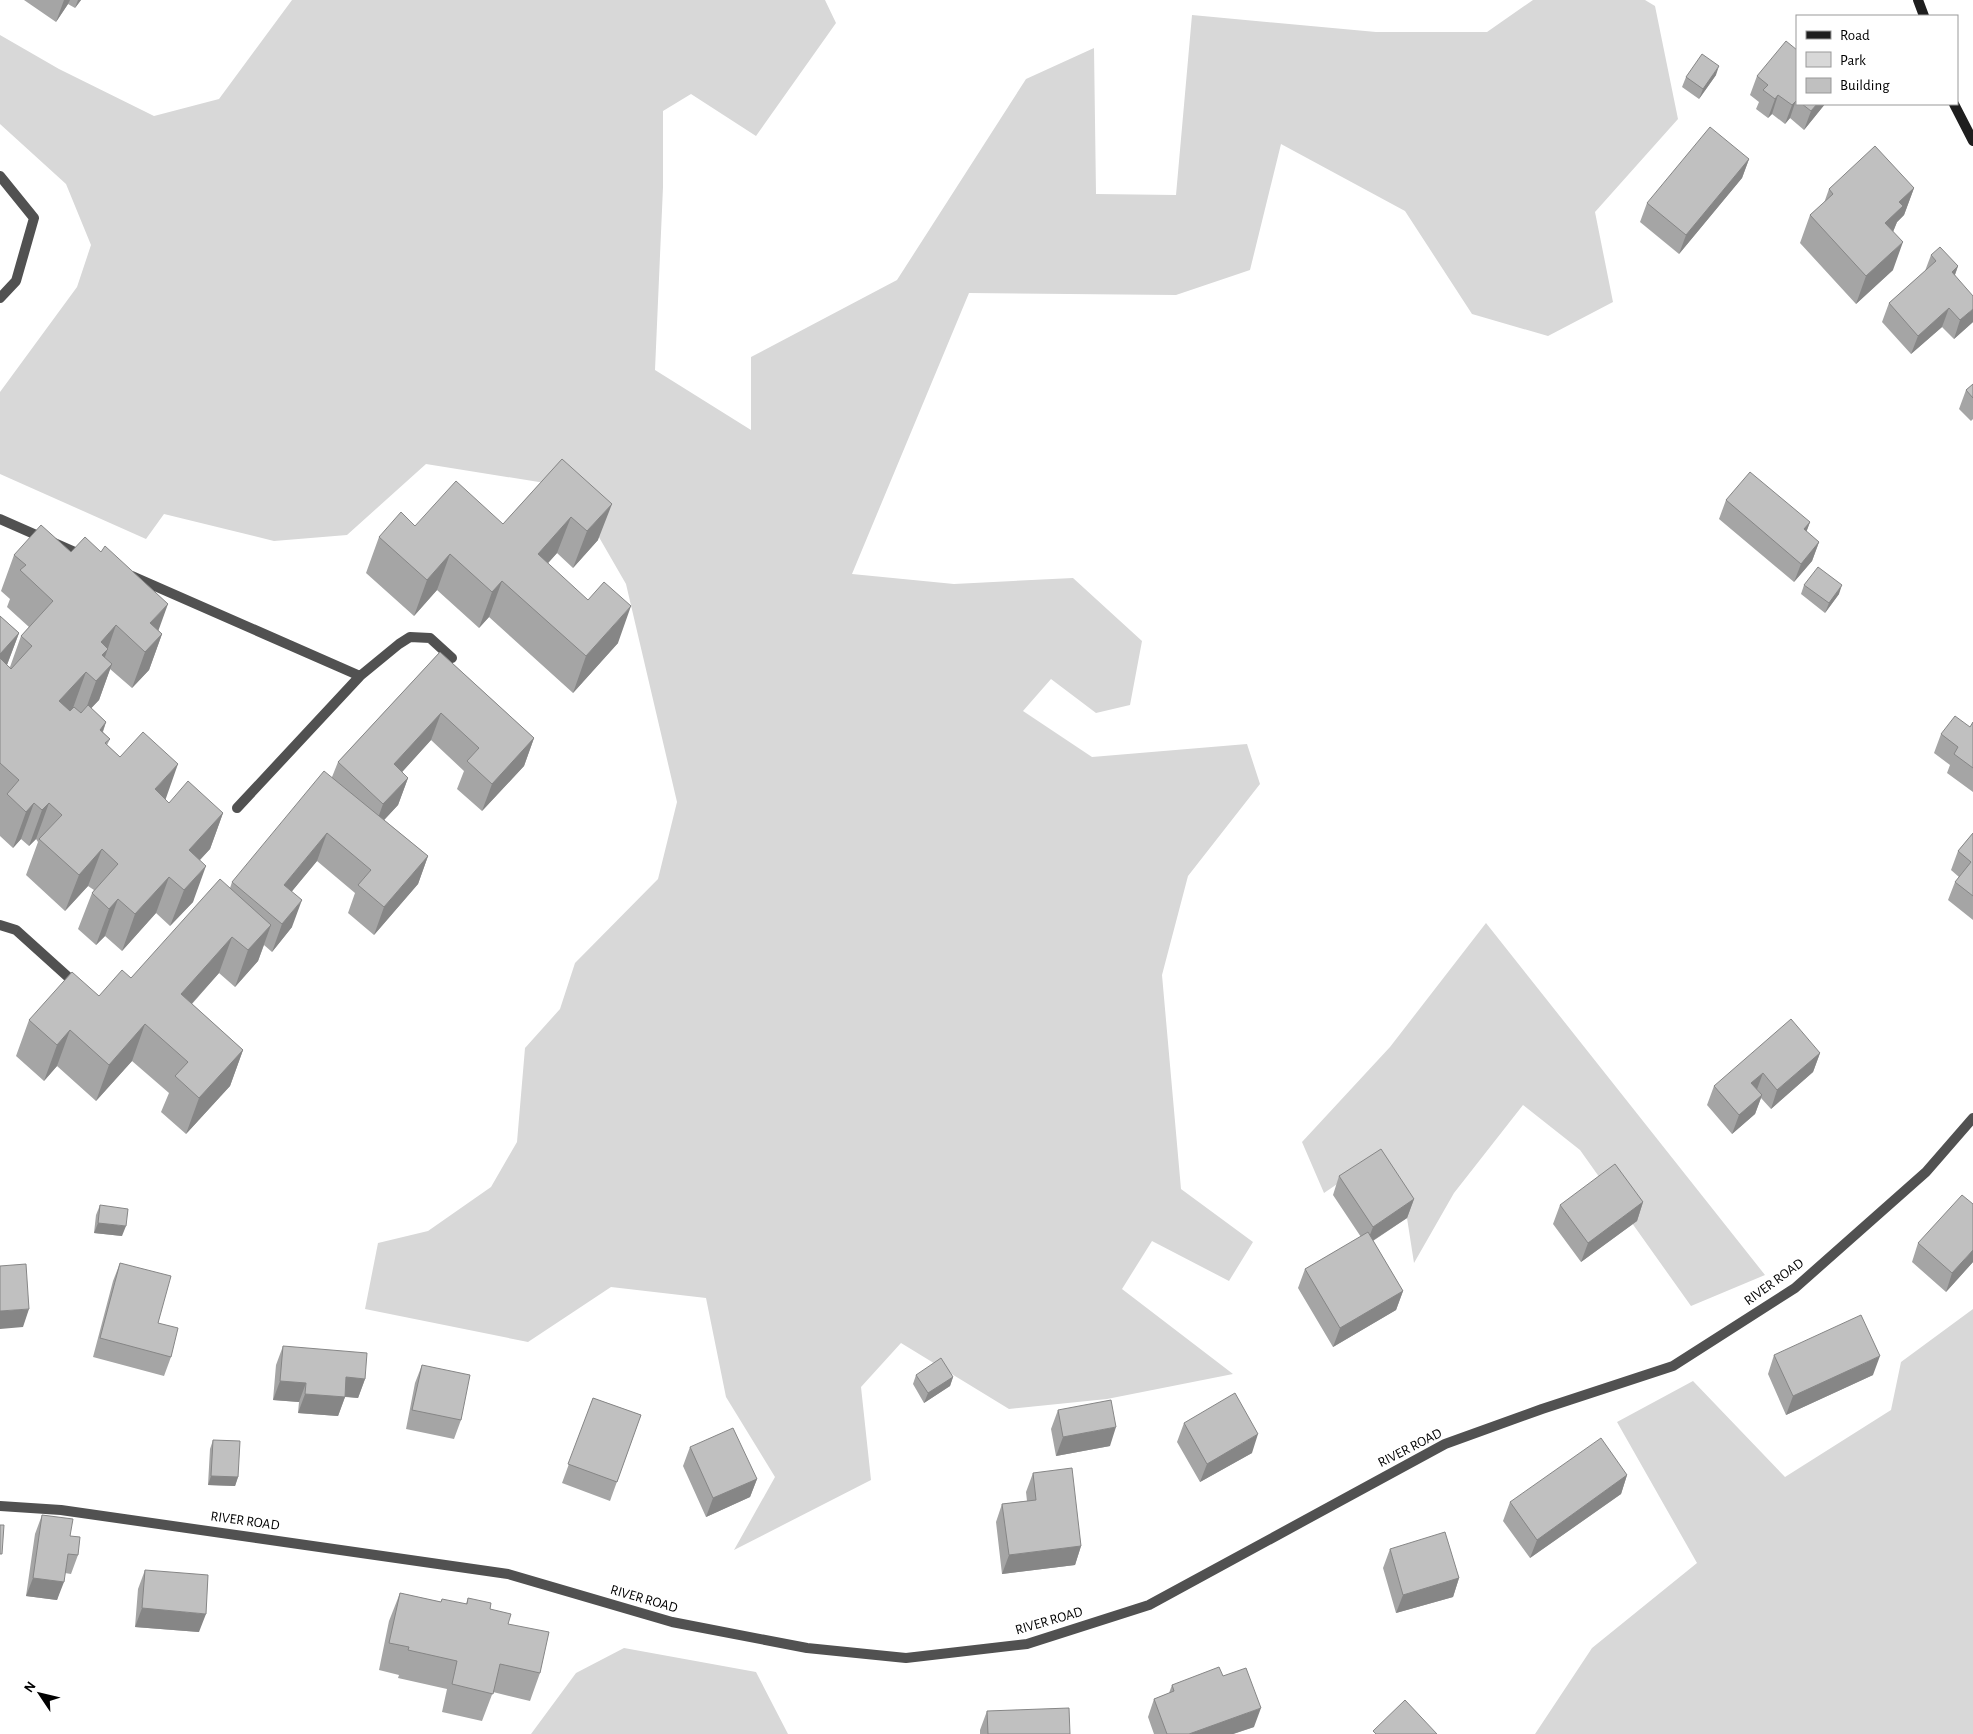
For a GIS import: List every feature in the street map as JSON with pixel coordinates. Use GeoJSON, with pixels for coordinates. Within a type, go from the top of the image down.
{"type":"FeatureCollection","features":[{"type":"Feature","properties":{"kind":"street"},"geometry":{"type":"LineString","coordinates":[[1918,0],[1924,15]]}},
{"type":"Feature","properties":{"kind":"street"},"geometry":{"type":"LineString","coordinates":[[1955,105],[1973,141]]}},
{"type":"Feature","properties":{"kind":"street"},"geometry":{"type":"LineString","coordinates":[[0,176],[34,218],[16,281],[0,298]]}},
{"type":"Feature","properties":{"kind":"street"},"geometry":{"type":"LineString","coordinates":[[0,519],[94,560]]}},
{"type":"Feature","properties":{"kind":"street"},"geometry":{"type":"LineString","coordinates":[[121,572],[360,676]]}},
{"type":"Feature","properties":{"kind":"street"},"geometry":{"type":"LineString","coordinates":[[237,808],[360,676],[410,637],[430,638],[452,658]]}},
{"type":"Feature","properties":{"kind":"street"},"geometry":{"type":"LineString","coordinates":[[0,925],[16,930],[88,995]]}},
{"type":"Feature","properties":{"kind":"street","name":"RIVER ROAD"},"geometry":{"type":"LineString","coordinates":[[0,1506],[71,1511],[508,1574],[672,1622],[807,1648],[906,1658],[1027,1644],[1149,1606],[1445,1444],[1542,1409],[1673,1366],[1796,1288],[1926,1172],[1973,1118]]}},
{"type":"Feature","properties":{"kind":"green space"},"geometry":{"type":"Polygon","coordinates":[[[292,0],[825,0],[836,23],[756,136],[691,94],[663,111],[663,187],[655,370],[751,430],[751,357],[897,280],[1026,79],[1094,48],[1096,194],[1176,195],[1192,15],[1376,32],[1487,32],[1533,0],[1645,0],[1655,6],[1678,119],[1595,212],[1613,302],[1548,336],[1472,314],[1405,211],[1281,144],[1250,270],[1176,295],[969,293],[852,574],[954,584],[1073,578],[1142,641],[1130,705],[1096,713],[1051,679],[1023,711],[1092,757],[1247,744],[1260,784],[1188,876],[1162,975],[1181,1189],[1253,1242],[1229,1281],[1152,1241],[1122,1289],[1233,1374],[1107,1399],[1009,1409],[901,1343],[861,1387],[871,1480],[734,1550],[775,1477],[726,1397],[706,1298],[611,1287],[528,1342],[365,1309],[378,1243],[428,1231],[491,1187],[517,1142],[525,1048],[560,1009],[575,963],[658,879],[677,802],[626,584],[570,487],[426,464],[347,535],[274,541],[164,514],[146,539],[0,474],[0,392],[77,287],[91,245],[66,184],[0,124],[0,35],[59,69],[154,116],[219,99],[292,0]]]}},
{"type":"Feature","properties":{"kind":"green space"},"geometry":{"type":"Polygon","coordinates":[[[1486,923],[1765,1275],[1691,1306],[1580,1150],[1523,1105],[1454,1193],[1414,1263],[1407,1218],[1374,1159],[1324,1193],[1302,1142],[1390,1047],[1486,923]]]}},
{"type":"Feature","properties":{"kind":"green space"},"geometry":{"type":"Polygon","coordinates":[[[1973,1309],[1973,1734],[1535,1734],[1592,1648],[1697,1563],[1617,1422],[1693,1381],[1785,1477],[1891,1410],[1901,1362],[1973,1309]]]}},
{"type":"Feature","properties":{"kind":"green space"},"geometry":{"type":"Polygon","coordinates":[[[624,1648],[756,1672],[788,1734],[531,1734],[576,1673],[624,1648]]]}},
{"type":"Feature","properties":{"kind":"building"},"geometry":{"type":"Polygon","coordinates":[[[1786,41],[1796,49],[1796,101],[1792,105],[1778,95],[1775,99],[1763,90],[1768,85],[1757,76],[1786,41]]]}},
{"type":"Feature","properties":{"kind":"building"},"geometry":{"type":"Polygon","coordinates":[[[1702,54],[1719,66],[1703,89],[1686,77],[1702,54]]]}},
{"type":"Feature","properties":{"kind":"building"},"geometry":{"type":"Polygon","coordinates":[[[1803,105],[1816,105],[1811,111],[1803,105]]]}},
{"type":"Feature","properties":{"kind":"building"},"geometry":{"type":"Polygon","coordinates":[[[1710,127],[1749,159],[1686,235],[1647,203],[1710,127]]]}},
{"type":"Feature","properties":{"kind":"building"},"geometry":{"type":"Polygon","coordinates":[[[1875,146],[1914,188],[1899,202],[1903,206],[1885,223],[1903,242],[1866,276],[1810,215],[1833,194],[1829,189],[1875,146]]]}},
{"type":"Feature","properties":{"kind":"building"},"geometry":{"type":"Polygon","coordinates":[[[1940,247],[1958,266],[1952,272],[1973,296],[1973,309],[1960,320],[1949,308],[1918,336],[1889,303],[1936,261],[1931,255],[1940,247]]]}},
{"type":"Feature","properties":{"kind":"building"},"geometry":{"type":"Polygon","coordinates":[[[1973,384],[1973,398],[1966,390],[1973,384]]]}},
{"type":"Feature","properties":{"kind":"building"},"geometry":{"type":"Polygon","coordinates":[[[562,459],[612,504],[587,531],[571,517],[538,554],[588,600],[604,582],[631,606],[586,656],[502,581],[492,592],[450,554],[427,580],[379,537],[401,512],[415,526],[456,481],[503,524],[562,459]]]}},
{"type":"Feature","properties":{"kind":"building"},"geometry":{"type":"Polygon","coordinates":[[[1750,472],[1810,522],[1804,529],[1819,542],[1801,564],[1726,500],[1750,472]]]}},
{"type":"Feature","properties":{"kind":"building"},"geometry":{"type":"Polygon","coordinates":[[[41,525],[71,552],[85,537],[101,552],[105,546],[168,604],[150,623],[162,634],[145,652],[116,625],[101,642],[108,649],[102,655],[112,664],[96,681],[86,672],[59,701],[70,711],[74,707],[81,713],[88,705],[106,722],[100,730],[110,739],[105,743],[120,757],[143,732],[178,764],[155,789],[169,803],[188,781],[223,813],[189,850],[206,866],[184,890],[169,877],[135,914],[118,899],[109,909],[92,893],[118,864],[102,849],[79,875],[39,839],[62,815],[49,803],[42,810],[34,803],[26,812],[7,794],[19,780],[0,763],[0,658],[11,669],[32,646],[21,636],[53,601],[20,570],[26,565],[14,555],[41,525]]]}},
{"type":"Feature","properties":{"kind":"building"},"geometry":{"type":"Polygon","coordinates":[[[1818,567],[1842,585],[1829,603],[1804,585],[1818,567]]]}},
{"type":"Feature","properties":{"kind":"building"},"geometry":{"type":"Polygon","coordinates":[[[0,616],[19,633],[0,654],[0,616]]]}},
{"type":"Feature","properties":{"kind":"building"},"geometry":{"type":"Polygon","coordinates":[[[440,652],[534,738],[492,784],[467,761],[479,748],[441,713],[394,764],[408,778],[383,804],[338,762],[440,652]]]}},
{"type":"Feature","properties":{"kind":"building"},"geometry":{"type":"Polygon","coordinates":[[[1955,716],[1970,727],[1973,722],[1973,768],[1954,754],[1958,747],[1941,734],[1955,716]]]}},
{"type":"Feature","properties":{"kind":"building"},"geometry":{"type":"Polygon","coordinates":[[[324,771],[428,856],[384,907],[358,885],[371,870],[327,833],[284,885],[302,900],[282,924],[232,882],[324,771]]]}},
{"type":"Feature","properties":{"kind":"building"},"geometry":{"type":"Polygon","coordinates":[[[1973,833],[1973,896],[1955,882],[1971,862],[1958,851],[1973,833]]]}},
{"type":"Feature","properties":{"kind":"building"},"geometry":{"type":"Polygon","coordinates":[[[220,879],[271,925],[248,950],[232,937],[181,994],[243,1050],[199,1098],[175,1076],[188,1062],[145,1024],[109,1065],[70,1030],[57,1045],[29,1020],[72,972],[99,996],[122,970],[131,978],[220,879]]]}},
{"type":"Feature","properties":{"kind":"building"},"geometry":{"type":"Polygon","coordinates":[[[1791,1019],[1820,1053],[1777,1090],[1763,1073],[1751,1083],[1762,1095],[1739,1115],[1714,1086],[1791,1019]]]}},
{"type":"Feature","properties":{"kind":"building"},"geometry":{"type":"Polygon","coordinates":[[[1381,1149],[1414,1199],[1373,1227],[1339,1176],[1381,1149]]]}},
{"type":"Feature","properties":{"kind":"building"},"geometry":{"type":"Polygon","coordinates":[[[1615,1164],[1643,1202],[1588,1243],[1560,1205],[1615,1164]]]}},
{"type":"Feature","properties":{"kind":"building"},"geometry":{"type":"Polygon","coordinates":[[[1962,1195],[1973,1204],[1973,1250],[1952,1273],[1918,1243],[1962,1195]]]}},
{"type":"Feature","properties":{"kind":"building"},"geometry":{"type":"Polygon","coordinates":[[[100,1205],[128,1209],[126,1226],[98,1223],[100,1205]]]}},
{"type":"Feature","properties":{"kind":"building"},"geometry":{"type":"Polygon","coordinates":[[[1368,1232],[1403,1291],[1340,1328],[1305,1269],[1368,1232]]]}},
{"type":"Feature","properties":{"kind":"building"},"geometry":{"type":"Polygon","coordinates":[[[120,1263],[171,1276],[158,1323],[178,1328],[171,1357],[100,1338],[120,1263]]]}},
{"type":"Feature","properties":{"kind":"building"},"geometry":{"type":"Polygon","coordinates":[[[26,1264],[29,1309],[0,1311],[0,1266],[26,1264]]]}},
{"type":"Feature","properties":{"kind":"building"},"geometry":{"type":"Polygon","coordinates":[[[1861,1315],[1880,1356],[1793,1396],[1774,1355],[1861,1315]]]}},
{"type":"Feature","properties":{"kind":"building"},"geometry":{"type":"Polygon","coordinates":[[[283,1346],[367,1353],[365,1379],[346,1377],[345,1397],[305,1394],[306,1383],[280,1381],[283,1346]]]}},
{"type":"Feature","properties":{"kind":"building"},"geometry":{"type":"Polygon","coordinates":[[[941,1358],[953,1377],[928,1393],[916,1375],[941,1358]]]}},
{"type":"Feature","properties":{"kind":"building"},"geometry":{"type":"Polygon","coordinates":[[[422,1365],[470,1375],[461,1420],[412,1410],[422,1365]]]}},
{"type":"Feature","properties":{"kind":"building"},"geometry":{"type":"Polygon","coordinates":[[[1235,1393],[1258,1434],[1207,1464],[1184,1423],[1235,1393]]]}},
{"type":"Feature","properties":{"kind":"building"},"geometry":{"type":"Polygon","coordinates":[[[593,1398],[641,1415],[617,1482],[568,1464],[593,1398]]]}},
{"type":"Feature","properties":{"kind":"building"},"geometry":{"type":"Polygon","coordinates":[[[1111,1400],[1116,1427],[1063,1437],[1058,1410],[1111,1400]]]}},
{"type":"Feature","properties":{"kind":"building"},"geometry":{"type":"Polygon","coordinates":[[[733,1428],[757,1479],[713,1498],[690,1447],[733,1428]]]}},
{"type":"Feature","properties":{"kind":"building"},"geometry":{"type":"Polygon","coordinates":[[[1601,1438],[1627,1475],[1537,1540],[1510,1502],[1601,1438]]]}},
{"type":"Feature","properties":{"kind":"building"},"geometry":{"type":"Polygon","coordinates":[[[213,1440],[240,1441],[238,1477],[211,1476],[213,1440]]]}},
{"type":"Feature","properties":{"kind":"building"},"geometry":{"type":"Polygon","coordinates":[[[1072,1468],[1081,1546],[1009,1555],[1002,1504],[1036,1500],[1033,1473],[1072,1468]]]}},
{"type":"Feature","properties":{"kind":"building"},"geometry":{"type":"Polygon","coordinates":[[[42,1515],[73,1519],[70,1536],[80,1537],[78,1555],[68,1554],[64,1582],[33,1578],[42,1515]]]}},
{"type":"Feature","properties":{"kind":"building"},"geometry":{"type":"Polygon","coordinates":[[[0,1525],[4,1525],[2,1554],[0,1554],[0,1525]]]}},
{"type":"Feature","properties":{"kind":"building"},"geometry":{"type":"Polygon","coordinates":[[[1445,1532],[1459,1578],[1403,1595],[1390,1549],[1445,1532]]]}},
{"type":"Feature","properties":{"kind":"building"},"geometry":{"type":"Polygon","coordinates":[[[145,1570],[208,1575],[206,1614],[142,1608],[145,1570]]]}},
{"type":"Feature","properties":{"kind":"building"},"geometry":{"type":"Polygon","coordinates":[[[400,1593],[441,1602],[442,1599],[467,1604],[468,1598],[491,1603],[490,1609],[511,1614],[508,1624],[549,1632],[540,1673],[500,1664],[493,1694],[452,1684],[457,1661],[408,1650],[409,1647],[389,1643],[400,1593]]]}},
{"type":"Feature","properties":{"kind":"building"},"geometry":{"type":"Polygon","coordinates":[[[1219,1667],[1223,1676],[1246,1668],[1261,1708],[1189,1734],[1167,1734],[1154,1699],[1174,1691],[1172,1685],[1219,1667]]]}},
{"type":"Feature","properties":{"kind":"building"},"geometry":{"type":"Polygon","coordinates":[[[1405,1700],[1437,1734],[1376,1734],[1373,1731],[1405,1700]]]}},
{"type":"Feature","properties":{"kind":"building"},"geometry":{"type":"Polygon","coordinates":[[[1069,1708],[1070,1734],[988,1734],[987,1711],[1069,1708]]]}}]}
